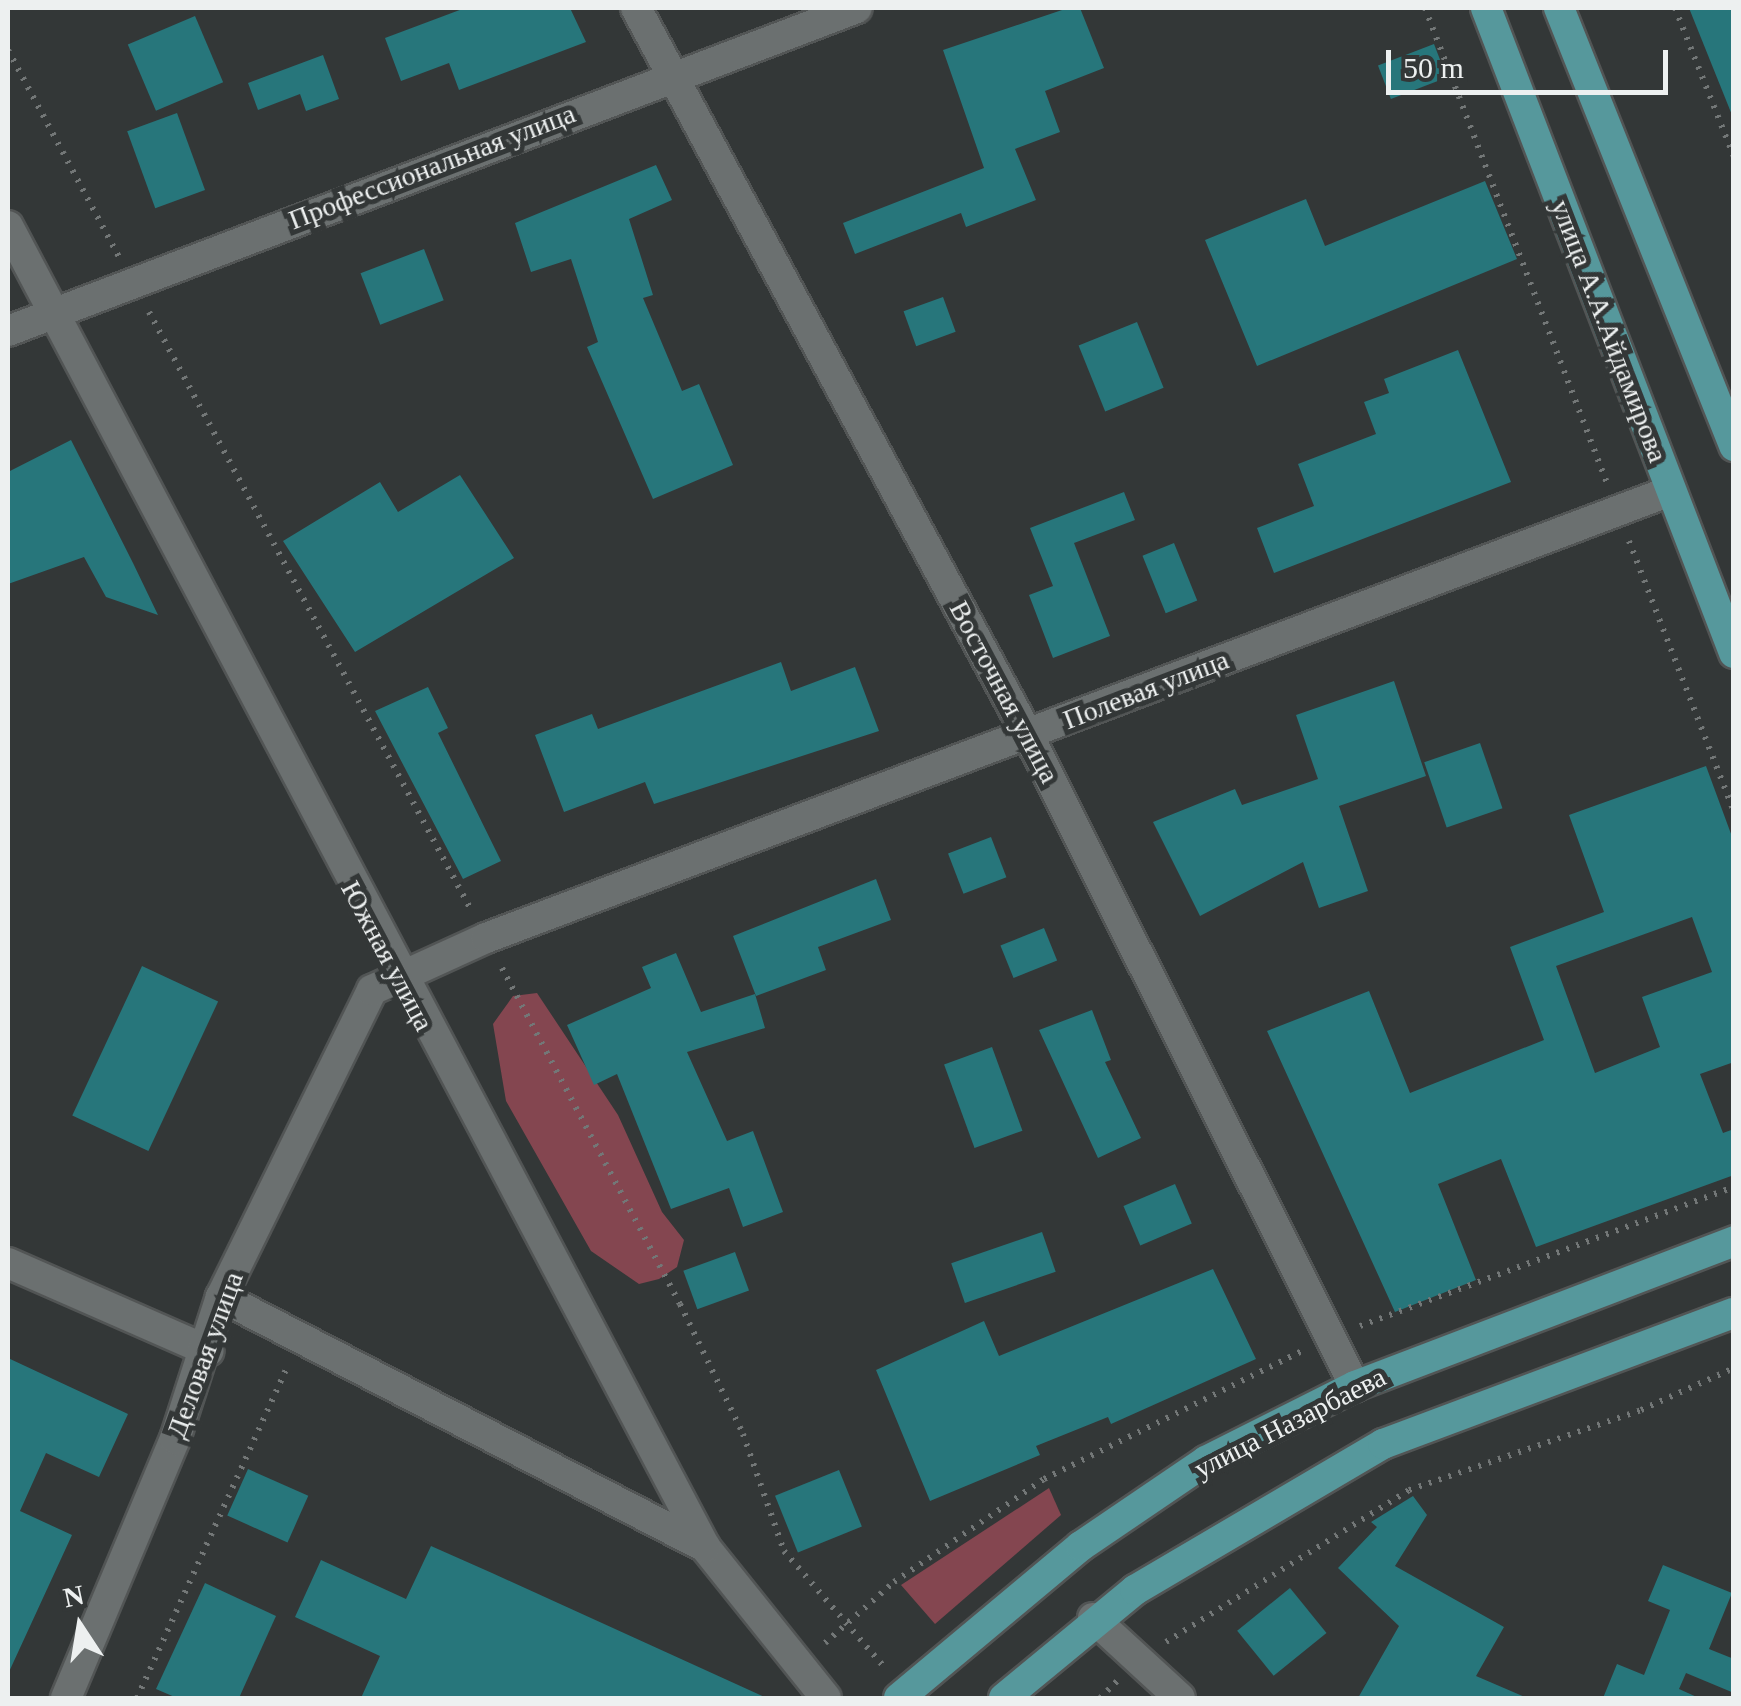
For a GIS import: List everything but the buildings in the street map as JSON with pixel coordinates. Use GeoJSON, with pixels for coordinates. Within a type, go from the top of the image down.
{"type":"FeatureCollection","features":[{"type":"Feature","properties":{"kind":"main road","name":"улица А.А.Айдамирова"},"geometry":{"type":"LineString","coordinates":[[1486,8],[1734,653]]}},
{"type":"Feature","properties":{"kind":"main road"},"geometry":{"type":"LineString","coordinates":[[1560,8],[1734,446]]}},
{"type":"Feature","properties":{"kind":"main road","name":"улица Назарбаева"},"geometry":{"type":"LineString","coordinates":[[902,1695],[1066,1558],[1159,1492],[1355,1386],[1734,1241]]}},
{"type":"Feature","properties":{"kind":"main road"},"geometry":{"type":"LineString","coordinates":[[1004,1698],[1093,1618],[1236,1524],[1384,1444],[1734,1312]]}},
{"type":"Feature","properties":{"kind":"street","name":"Восточная улица"},"geometry":{"type":"LineString","coordinates":[[636,8],[1028,734],[1355,1386]]}},
{"type":"Feature","properties":{"kind":"street","name":"Профессиональная улица"},"geometry":{"type":"LineString","coordinates":[[8,331],[857,8]]}},
{"type":"Feature","properties":{"kind":"street","name":"Южная улица"},"geometry":{"type":"LineString","coordinates":[[8,226],[50,315],[398,977],[705,1547],[826,1698]]}},
{"type":"Feature","properties":{"kind":"street","name":"Полевая улица"},"geometry":{"type":"LineString","coordinates":[[398,977],[486,938],[1670,491]]}},
{"type":"Feature","properties":{"kind":"street","name":"Деловая улица"},"geometry":{"type":"LineString","coordinates":[[66,1698],[208,1350],[221,1297],[372,990],[398,977]]}},
{"type":"Feature","properties":{"kind":"street"},"geometry":{"type":"LineString","coordinates":[[8,1263],[208,1350]]}},
{"type":"Feature","properties":{"kind":"street"},"geometry":{"type":"LineString","coordinates":[[221,1297],[705,1547]]}},
{"type":"Feature","properties":{"kind":"street"},"geometry":{"type":"LineString","coordinates":[[1093,1618],[1136,1662],[1180,1698]]}},
{"type":"Feature","properties":{"kind":"path"},"geometry":{"type":"LineString","coordinates":[[1425,8],[1734,812]]}},
{"type":"Feature","properties":{"kind":"path"},"geometry":{"type":"LineString","coordinates":[[1675,8],[1734,157]]}},
{"type":"Feature","properties":{"kind":"path"},"geometry":{"type":"LineString","coordinates":[[8,50],[688,1320],[742,1434],[784,1551],[902,1695]]}},
{"type":"Feature","properties":{"kind":"path"},"geometry":{"type":"LineString","coordinates":[[138,1698],[300,1338]]}},
{"type":"Feature","properties":{"kind":"path"},"geometry":{"type":"LineString","coordinates":[[1100,1698],[1136,1662],[1408,1490],[1641,1410],[1734,1368]]}},
{"type":"Feature","properties":{"kind":"shaded area"},"geometry":{"type":"Polygon","coordinates":[[[537,993],[618,1115],[662,1212],[684,1240],[677,1267],[659,1279],[639,1284],[591,1251],[506,1101],[493,1024],[513,996],[537,993]]]}},
{"type":"Feature","properties":{"kind":"shaded area"},"geometry":{"type":"Polygon","coordinates":[[[1049,1488],[1061,1515],[935,1624],[901,1585],[1049,1488]]]}}]}
